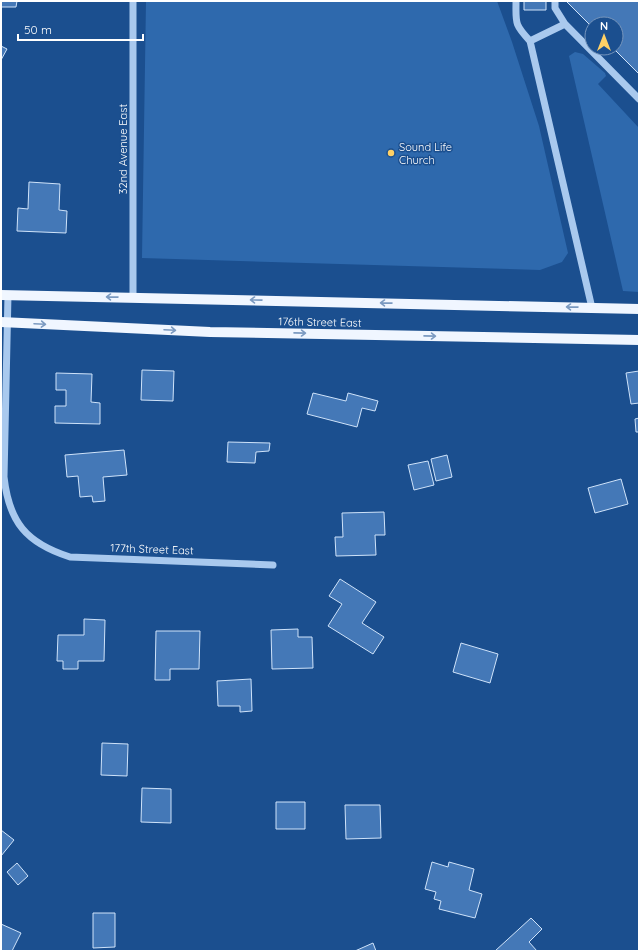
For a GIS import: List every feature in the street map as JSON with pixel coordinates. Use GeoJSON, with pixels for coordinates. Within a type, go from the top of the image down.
{"type":"FeatureCollection","features":[{"type":"Feature","properties":{"kind":"main road","name":"176th Street East"},"geometry":{"type":"LineString","coordinates":[[5,295],[639,309]]}},
{"type":"Feature","properties":{"kind":"main road","name":"176th Street East"},"geometry":{"type":"LineString","coordinates":[[4,322],[210,332],[639,340]]}},
{"type":"Feature","properties":{"kind":"street","name":"32nd Avenue East"},"geometry":{"type":"LineString","coordinates":[[133,298],[134,1]]}},
{"type":"Feature","properties":{"kind":"street"},"geometry":{"type":"LineString","coordinates":[[516,1],[516,22],[519,29],[530,41],[592,308]]}},
{"type":"Feature","properties":{"kind":"street"},"geometry":{"type":"LineString","coordinates":[[555,1],[555,8],[565,24],[639,99]]}},
{"type":"Feature","properties":{"kind":"street"},"geometry":{"type":"LineString","coordinates":[[530,41],[565,24]]}},
{"type":"Feature","properties":{"kind":"street"},"geometry":{"type":"LineString","coordinates":[[4,322],[5,295]]}},
{"type":"Feature","properties":{"kind":"street","name":"177th Street East"},"geometry":{"type":"LineString","coordinates":[[4,322],[5,489],[14,518],[34,540],[54,551],[70,557],[273,565]]}},
{"type":"Feature","properties":{"kind":"shaded area","name":"Sound Life Church"},"geometry":{"type":"Polygon","coordinates":[[[146,1],[497,1],[539,126],[568,253],[562,262],[540,270],[142,258],[146,1]]]}},
{"type":"Feature","properties":{"kind":"shaded area"},"geometry":{"type":"Polygon","coordinates":[[[575,52],[583,54],[605,73],[606,76],[598,84],[639,128],[639,292],[623,291],[569,56],[575,52]]]}},
{"type":"Feature","properties":{"kind":"building"},"geometry":{"type":"Polygon","coordinates":[[[1,1],[17,1],[16,7],[1,7],[1,1]]]}},
{"type":"Feature","properties":{"kind":"building"},"geometry":{"type":"Polygon","coordinates":[[[524,1],[546,1],[546,10],[524,10],[524,1]]]}},
{"type":"Feature","properties":{"kind":"building"},"geometry":{"type":"Polygon","coordinates":[[[566,1],[639,1],[639,74],[621,56],[624,56],[624,16],[584,16],[584,19],[566,1]]]}},
{"type":"Feature","properties":{"kind":"building"},"geometry":{"type":"Polygon","coordinates":[[[1,46],[7,49],[1,60],[1,46]]]}},
{"type":"Feature","properties":{"kind":"building"},"geometry":{"type":"Polygon","coordinates":[[[29,182],[60,184],[59,210],[67,211],[66,233],[17,231],[18,208],[28,209],[29,182]]]}},
{"type":"Feature","properties":{"kind":"building"},"geometry":{"type":"Polygon","coordinates":[[[142,370],[174,371],[173,401],[141,400],[142,370]]]}},
{"type":"Feature","properties":{"kind":"building"},"geometry":{"type":"Polygon","coordinates":[[[639,371],[639,403],[631,404],[626,373],[639,371]]]}},
{"type":"Feature","properties":{"kind":"building"},"geometry":{"type":"Polygon","coordinates":[[[56,373],[92,374],[91,402],[100,403],[100,424],[55,423],[55,406],[66,406],[66,390],[56,390],[56,373]]]}},
{"type":"Feature","properties":{"kind":"building"},"geometry":{"type":"Polygon","coordinates":[[[313,393],[346,401],[348,393],[378,401],[375,411],[362,408],[357,427],[307,414],[313,393]]]}},
{"type":"Feature","properties":{"kind":"building"},"geometry":{"type":"Polygon","coordinates":[[[639,418],[639,432],[636,432],[635,419],[639,418]]]}},
{"type":"Feature","properties":{"kind":"building"},"geometry":{"type":"Polygon","coordinates":[[[228,442],[270,443],[269,451],[256,452],[255,463],[227,462],[228,442]]]}},
{"type":"Feature","properties":{"kind":"building"},"geometry":{"type":"Polygon","coordinates":[[[124,450],[127,475],[103,477],[105,501],[93,502],[92,496],[80,497],[78,476],[67,477],[65,455],[124,450]]]}},
{"type":"Feature","properties":{"kind":"building"},"geometry":{"type":"Polygon","coordinates":[[[447,455],[452,477],[436,481],[431,459],[447,455]]]}},
{"type":"Feature","properties":{"kind":"building"},"geometry":{"type":"Polygon","coordinates":[[[428,461],[434,485],[414,490],[408,465],[428,461]]]}},
{"type":"Feature","properties":{"kind":"building"},"geometry":{"type":"Polygon","coordinates":[[[621,479],[628,504],[595,513],[588,488],[621,479]]]}},
{"type":"Feature","properties":{"kind":"building"},"geometry":{"type":"Polygon","coordinates":[[[384,512],[385,535],[375,535],[376,555],[336,556],[335,537],[343,537],[342,513],[384,512]]]}},
{"type":"Feature","properties":{"kind":"building"},"geometry":{"type":"Polygon","coordinates":[[[340,579],[376,602],[362,623],[384,637],[373,654],[328,626],[342,604],[329,596],[340,579]]]}},
{"type":"Feature","properties":{"kind":"building"},"geometry":{"type":"Polygon","coordinates":[[[84,619],[105,620],[104,661],[78,661],[78,669],[63,669],[63,661],[57,661],[58,635],[84,635],[84,619]]]}},
{"type":"Feature","properties":{"kind":"building"},"geometry":{"type":"Polygon","coordinates":[[[298,629],[298,637],[312,637],[313,668],[272,669],[271,630],[298,629]]]}},
{"type":"Feature","properties":{"kind":"building"},"geometry":{"type":"Polygon","coordinates":[[[156,631],[200,631],[199,669],[170,669],[170,680],[155,680],[156,631]]]}},
{"type":"Feature","properties":{"kind":"building"},"geometry":{"type":"Polygon","coordinates":[[[461,643],[498,654],[490,683],[453,672],[461,643]]]}},
{"type":"Feature","properties":{"kind":"building"},"geometry":{"type":"Polygon","coordinates":[[[251,679],[252,711],[240,712],[240,706],[218,706],[217,681],[251,679]]]}},
{"type":"Feature","properties":{"kind":"building"},"geometry":{"type":"Polygon","coordinates":[[[102,743],[128,744],[127,776],[101,775],[102,743]]]}},
{"type":"Feature","properties":{"kind":"building"},"geometry":{"type":"Polygon","coordinates":[[[142,788],[171,789],[171,823],[141,822],[142,788]]]}},
{"type":"Feature","properties":{"kind":"building"},"geometry":{"type":"Polygon","coordinates":[[[276,802],[305,802],[305,829],[276,829],[276,802]]]}},
{"type":"Feature","properties":{"kind":"building"},"geometry":{"type":"Polygon","coordinates":[[[345,805],[380,805],[381,838],[346,839],[345,805]]]}},
{"type":"Feature","properties":{"kind":"building"},"geometry":{"type":"Polygon","coordinates":[[[1,830],[14,840],[1,856],[1,830]]]}},
{"type":"Feature","properties":{"kind":"building"},"geometry":{"type":"Polygon","coordinates":[[[432,862],[448,867],[449,862],[474,869],[469,890],[482,894],[475,918],[439,909],[441,901],[434,899],[436,892],[425,889],[432,862]]]}},
{"type":"Feature","properties":{"kind":"building"},"geometry":{"type":"Polygon","coordinates":[[[17,863],[28,876],[18,885],[7,872],[17,863]]]}},
{"type":"Feature","properties":{"kind":"building"},"geometry":{"type":"Polygon","coordinates":[[[93,913],[115,913],[115,947],[93,948],[93,913]]]}},
{"type":"Feature","properties":{"kind":"building"},"geometry":{"type":"Polygon","coordinates":[[[531,918],[542,929],[529,942],[537,951],[495,951],[531,918]]]}},
{"type":"Feature","properties":{"kind":"building"},"geometry":{"type":"Polygon","coordinates":[[[1,924],[21,933],[12,951],[1,951],[1,924]]]}},
{"type":"Feature","properties":{"kind":"building"},"geometry":{"type":"Polygon","coordinates":[[[373,943],[376,951],[355,951],[373,943]]]}},
{"type":"Feature","properties":{"kind":"place","name":"Sound Life Church"},"geometry":{"type":"Point","coordinates":[391,153]}}]}
